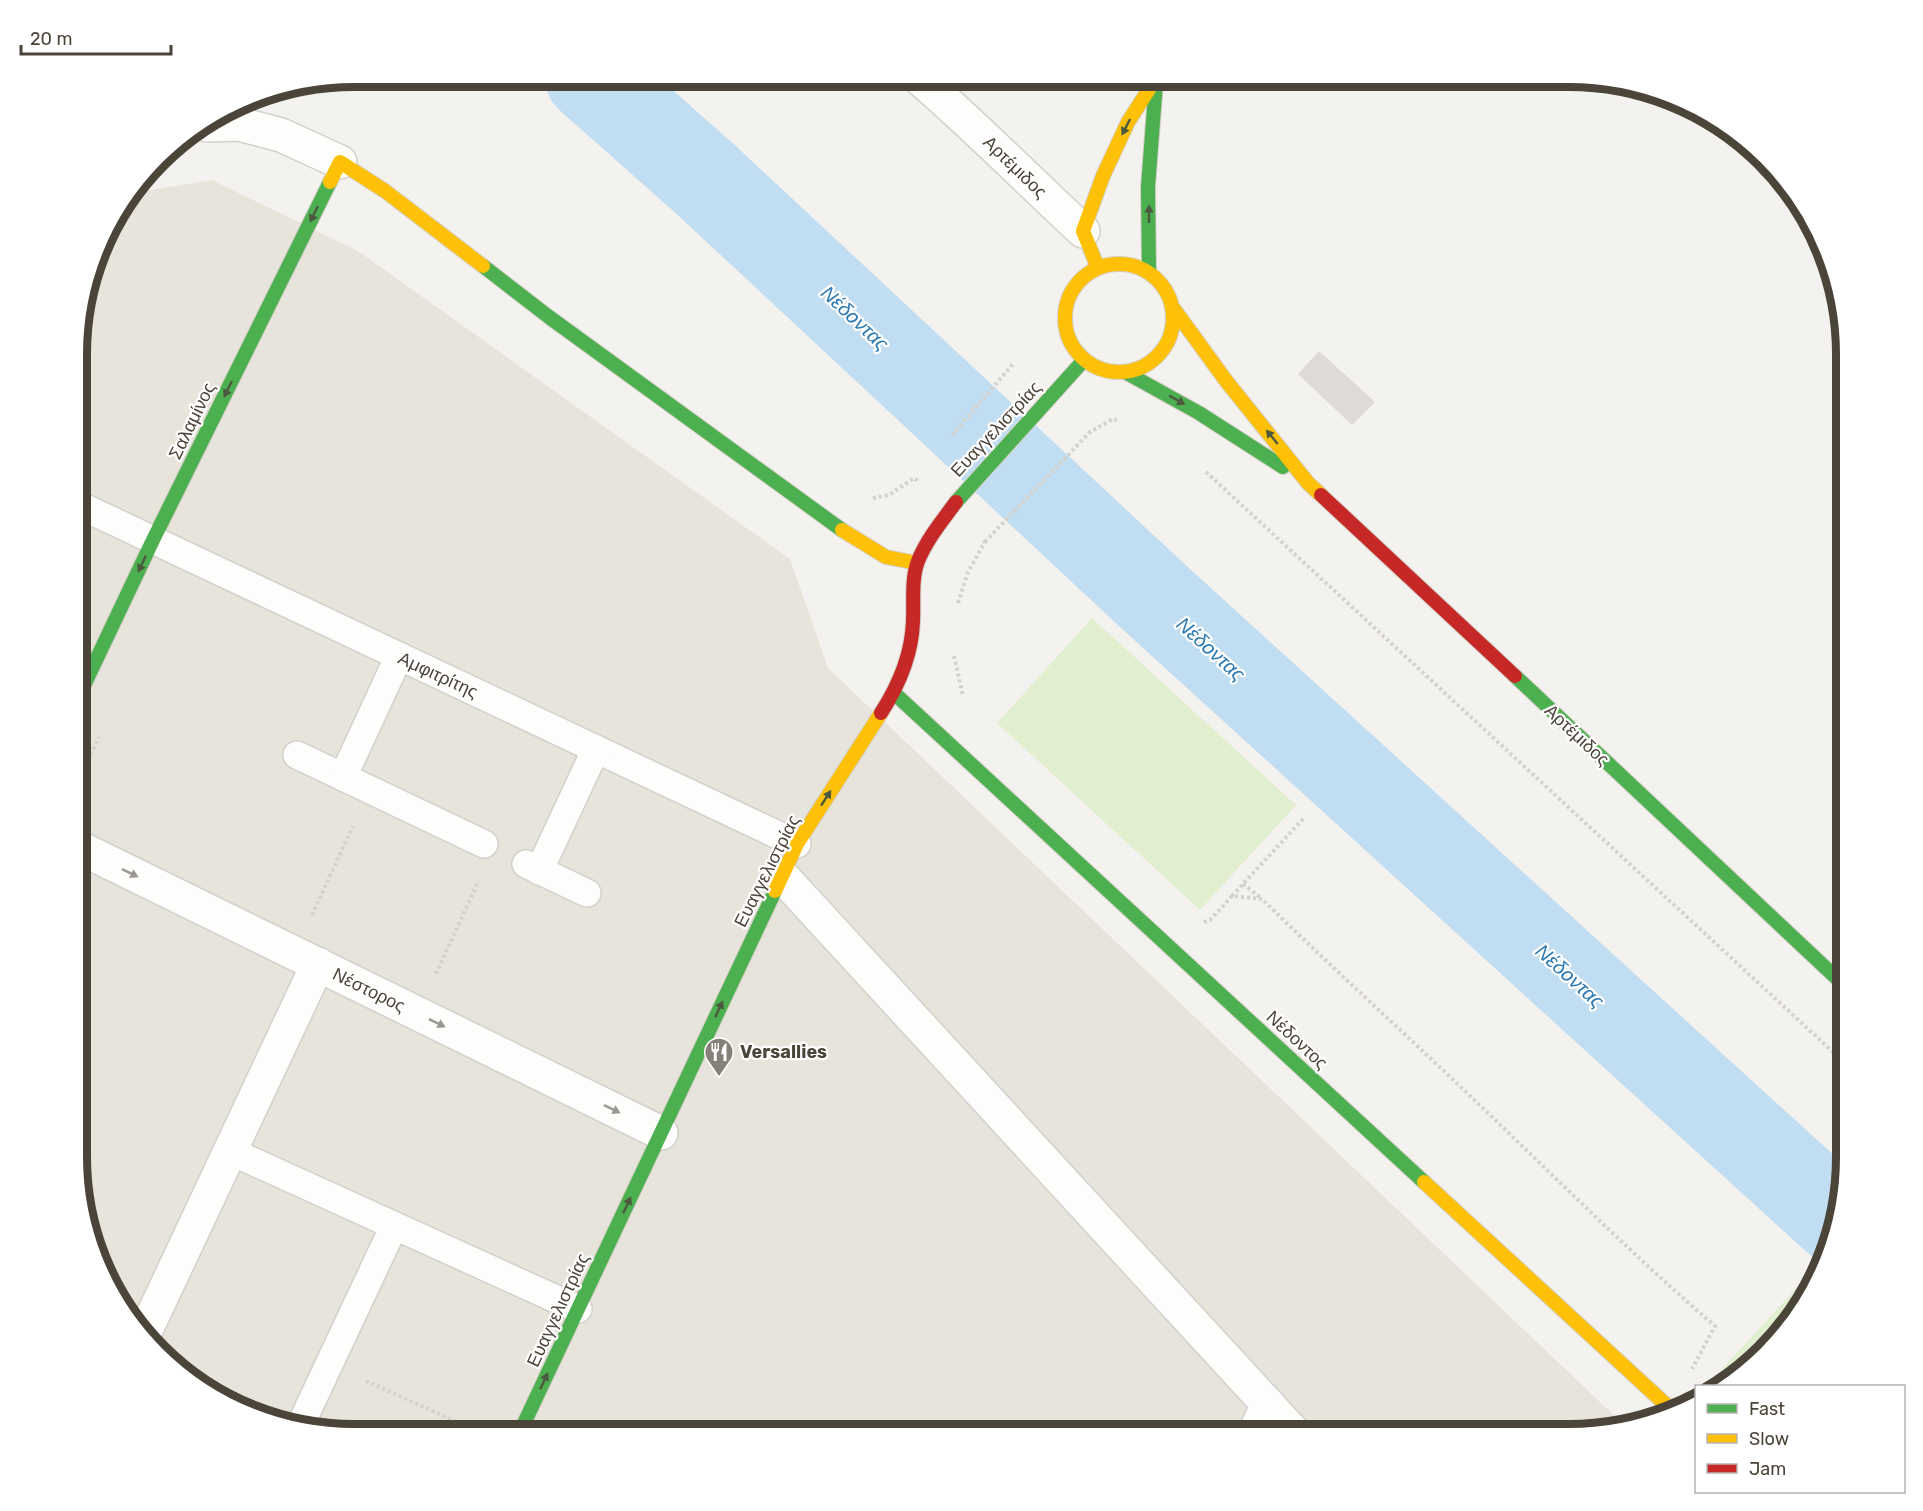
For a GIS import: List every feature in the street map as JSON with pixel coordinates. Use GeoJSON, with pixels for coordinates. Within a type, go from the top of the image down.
{"type":"FeatureCollection","features":[{"type":"Feature","properties":{"kind":"street","name":"Αρτέμιδος"},"geometry":{"type":"LineString","coordinates":[[929,87],[1083,231],[1098,268]]}},
{"type":"Feature","properties":{"kind":"street"},"geometry":{"type":"LineString","coordinates":[[1083,231],[1103,176],[1128,122],[1151,87]]}},
{"type":"Feature","properties":{"kind":"street"},"geometry":{"type":"LineString","coordinates":[[1084,360],[1072,345],[1066,329],[1065,310],[1072,292],[1082,278],[1098,268],[1115,264],[1133,265],[1149,272],[1149,187],[1156,87]]}},
{"type":"Feature","properties":{"kind":"street"},"geometry":{"type":"LineString","coordinates":[[218,125],[239,124],[280,135],[340,162],[385,191],[549,317],[858,541],[886,557],[917,563]]}},
{"type":"Feature","properties":{"kind":"street","name":"Σαλαμίνος"},"geometry":{"type":"LineString","coordinates":[[87,679],[153,540],[340,162]]}},
{"type":"Feature","properties":{"kind":"street","name":"Αρτέμιδος"},"geometry":{"type":"LineString","coordinates":[[1149,272],[1165,288],[1173,308],[1227,382],[1308,483],[1836,978]]}},
{"type":"Feature","properties":{"kind":"street"},"geometry":{"type":"LineString","coordinates":[[1125,372],[1147,365],[1163,351],[1172,331],[1173,308]]}},
{"type":"Feature","properties":{"kind":"street","name":"Αρτέμιδος"},"geometry":{"type":"LineString","coordinates":[[1084,360],[1103,370],[1125,372],[1199,413],[1308,483]]}},
{"type":"Feature","properties":{"kind":"street","name":"Ευαγγελιστρίας"},"geometry":{"type":"LineString","coordinates":[[524,1424],[797,844],[894,693],[909,655],[917,563],[931,535],[948,509],[1084,360]]}},
{"type":"Feature","properties":{"kind":"street","name":"Νέδοντος"},"geometry":{"type":"LineString","coordinates":[[894,693],[1667,1406]]}},
{"type":"Feature","properties":{"kind":"street","name":"Νέστορος"},"geometry":{"type":"LineString","coordinates":[[87,851],[661,1133]]}},
{"type":"Feature","properties":{"kind":"street"},"geometry":{"type":"LineString","coordinates":[[782,876],[1286,1424]]}},
{"type":"Feature","properties":{"kind":"street"},"geometry":{"type":"LineString","coordinates":[[148,1326],[230,1151],[306,959]]}},
{"type":"Feature","properties":{"kind":"street"},"geometry":{"type":"LineString","coordinates":[[1259,1424],[1268,1404]]}},
{"type":"Feature","properties":{"kind":"lane","name":"Αμφιτρίτης"},"geometry":{"type":"LineString","coordinates":[[87,509],[797,844]]}},
{"type":"Feature","properties":{"kind":"lane"},"geometry":{"type":"LineString","coordinates":[[343,777],[399,656]]}},
{"type":"Feature","properties":{"kind":"lane"},"geometry":{"type":"LineString","coordinates":[[587,892],[533,867],[596,749]]}},
{"type":"Feature","properties":{"kind":"lane"},"geometry":{"type":"LineString","coordinates":[[297,756],[484,844]]}},
{"type":"Feature","properties":{"kind":"lane"},"geometry":{"type":"LineString","coordinates":[[230,1151],[578,1309]]}},
{"type":"Feature","properties":{"kind":"lane"},"geometry":{"type":"LineString","coordinates":[[303,1419],[394,1226]]}},
{"type":"Feature","properties":{"kind":"path"},"geometry":{"type":"LineString","coordinates":[[951,436],[1013,364]]}},
{"type":"Feature","properties":{"kind":"path"},"geometry":{"type":"LineString","coordinates":[[955,612],[968,572],[985,542],[1090,432],[1113,419],[1124,420]]}},
{"type":"Feature","properties":{"kind":"path"},"geometry":{"type":"LineString","coordinates":[[1199,466],[1836,1055]]}},
{"type":"Feature","properties":{"kind":"path"},"geometry":{"type":"LineString","coordinates":[[868,499],[889,495],[914,478],[985,542]]}},
{"type":"Feature","properties":{"kind":"path"},"geometry":{"type":"LineString","coordinates":[[953,652],[964,704]]}},
{"type":"Feature","properties":{"kind":"path"},"geometry":{"type":"LineString","coordinates":[[306,959],[370,790]]}},
{"type":"Feature","properties":{"kind":"path"},"geometry":{"type":"LineString","coordinates":[[1201,922],[1210,920],[1303,819]]}},
{"type":"Feature","properties":{"kind":"path"},"geometry":{"type":"LineString","coordinates":[[418,1014],[479,880]]}},
{"type":"Feature","properties":{"kind":"path"},"geometry":{"type":"LineString","coordinates":[[1243,884],[1263,899],[1309,946],[1466,1092],[1661,1280],[1715,1326],[1689,1376]]}},
{"type":"Feature","properties":{"kind":"path"},"geometry":{"type":"LineString","coordinates":[[1232,896],[1263,899]]}},
{"type":"Feature","properties":{"kind":"path"},"geometry":{"type":"LineString","coordinates":[[329,1364],[461,1424]]}},
{"type":"Feature","properties":{"kind":"shaded area"},"geometry":{"type":"Polygon","coordinates":[[[212,180],[358,251],[790,559],[828,668],[1618,1419],[1569,1424],[354,1424],[302,1419],[252,1404],[206,1379],[178,1358],[142,1319],[107,1259],[92,1209],[87,1157],[87,354],[89,319],[96,285],[107,252],[123,221],[142,191],[212,180]]]}},
{"type":"Feature","properties":{"kind":"green space"},"geometry":{"type":"Polygon","coordinates":[[[1092,618],[1296,805],[1200,910],[997,723],[1092,618]]]}},
{"type":"Feature","properties":{"kind":"green space"},"geometry":{"type":"Polygon","coordinates":[[[1802,1282],[1803,1283],[1791,1305],[1770,1333],[1745,1358],[1711,1381],[1802,1282]]]}},
{"type":"Feature","properties":{"kind":"building"},"geometry":{"type":"Polygon","coordinates":[[[1319,351],[1375,402],[1352,425],[1298,374],[1319,351]]]}},
{"type":"Feature","properties":{"kind":"waterway","name":"Νέδoντας"},"geometry":{"type":"LineString","coordinates":[[601,87],[704,178],[1155,598],[1830,1213]]}},
{"type":"Feature","properties":{"kind":"traffic: fast"},"geometry":{"type":"LineString","coordinates":[[1149,272],[1148,187],[1156,87]]}},
{"type":"Feature","properties":{"kind":"traffic: fast"},"geometry":{"type":"LineString","coordinates":[[87,679],[330,182]]}},
{"type":"Feature","properties":{"kind":"traffic: fast"},"geometry":{"type":"LineString","coordinates":[[483,266],[549,317],[842,530]]}},
{"type":"Feature","properties":{"kind":"traffic: fast"},"geometry":{"type":"LineString","coordinates":[[956,502],[1084,360]]}},
{"type":"Feature","properties":{"kind":"traffic: fast"},"geometry":{"type":"LineString","coordinates":[[1125,372],[1199,413],[1283,467]]}},
{"type":"Feature","properties":{"kind":"traffic: fast"},"geometry":{"type":"LineString","coordinates":[[1515,676],[1836,978]]}},
{"type":"Feature","properties":{"kind":"traffic: fast"},"geometry":{"type":"LineString","coordinates":[[894,693],[1424,1182]]}},
{"type":"Feature","properties":{"kind":"traffic: fast"},"geometry":{"type":"LineString","coordinates":[[524,1424],[775,891]]}},
{"type":"Feature","properties":{"kind":"traffic: slow"},"geometry":{"type":"LineString","coordinates":[[1098,268],[1083,231],[1103,176],[1128,122],[1151,87]]}},
{"type":"Feature","properties":{"kind":"traffic: slow"},"geometry":{"type":"LineString","coordinates":[[330,182],[340,162],[385,191],[483,266]]}},
{"type":"Feature","properties":{"kind":"traffic: slow"},"geometry":{"type":"LineString","coordinates":[[1119,264],[1140,268],[1157,280],[1169,297],[1173,318],[1169,339],[1157,356],[1140,368],[1119,372],[1098,368],[1081,356],[1069,339],[1065,318],[1069,297],[1081,280],[1098,268],[1119,264]]}},
{"type":"Feature","properties":{"kind":"traffic: slow"},"geometry":{"type":"LineString","coordinates":[[1173,308],[1227,382],[1308,483],[1321,495]]}},
{"type":"Feature","properties":{"kind":"traffic: slow"},"geometry":{"type":"LineString","coordinates":[[842,530],[886,557],[917,563]]}},
{"type":"Feature","properties":{"kind":"traffic: slow"},"geometry":{"type":"LineString","coordinates":[[775,891],[797,844],[881,713]]}},
{"type":"Feature","properties":{"kind":"traffic: slow"},"geometry":{"type":"LineString","coordinates":[[1424,1182],[1667,1406]]}},
{"type":"Feature","properties":{"kind":"traffic: jam"},"geometry":{"type":"LineString","coordinates":[[1321,495],[1515,676]]}},
{"type":"Feature","properties":{"kind":"traffic: jam"},"geometry":{"type":"LineString","coordinates":[[881,713],[899,681],[910,646],[914,583],[918,561],[930,538],[956,502]]}},
{"type":"Feature","properties":{"kind":"place","name":"Versallies"},"geometry":{"type":"Point","coordinates":[719,1078]}}]}
